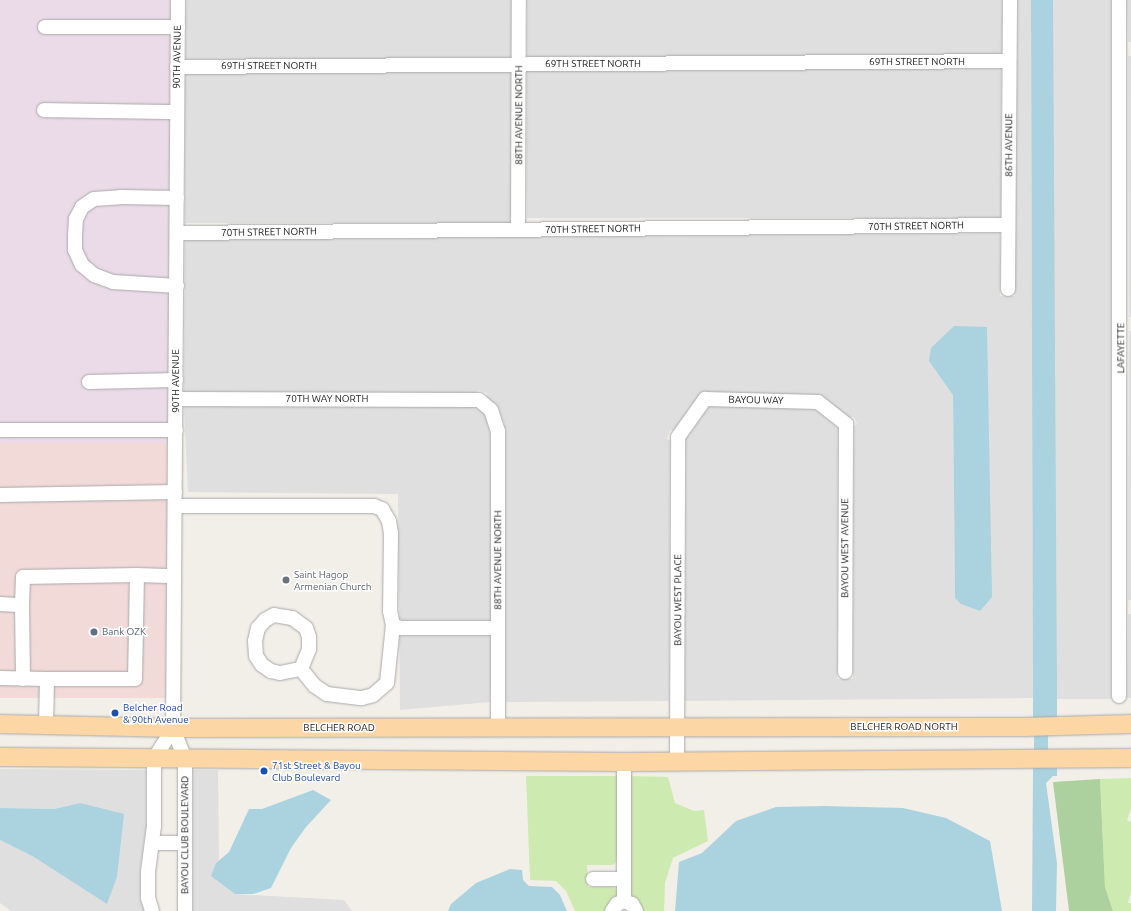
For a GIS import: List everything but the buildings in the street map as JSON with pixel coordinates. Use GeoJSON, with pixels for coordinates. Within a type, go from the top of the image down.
{"type":"FeatureCollection","features":[{"type":"Feature","properties":{"kind":"main road","name":"BELCHER ROAD"},"geometry":{"type":"LineString","coordinates":[[0,724],[173,728],[677,727]]}},
{"type":"Feature","properties":{"kind":"main road","name":"BELCHER ROAD NORTH"},"geometry":{"type":"LineString","coordinates":[[677,727],[1024,727],[1131,724]]}},
{"type":"Feature","properties":{"kind":"main road"},"geometry":{"type":"LineString","coordinates":[[0,757],[624,762],[1022,761],[1131,758]]}},
{"type":"Feature","properties":{"kind":"street","name":"90TH AVENUE"},"geometry":{"type":"LineString","coordinates":[[178,0],[173,728],[185,759]]}},
{"type":"Feature","properties":{"kind":"street","name":"88TH AVENUE NORTH"},"geometry":{"type":"LineString","coordinates":[[518,230],[519,0]]}},
{"type":"Feature","properties":{"kind":"street","name":"86TH AVENUE"},"geometry":{"type":"LineString","coordinates":[[1008,289],[1010,0]]}},
{"type":"Feature","properties":{"kind":"street","name":"LAFAYETTE"},"geometry":{"type":"LineString","coordinates":[[1119,0],[1125,49],[1126,324],[1125,607],[1119,696]]}},
{"type":"Feature","properties":{"kind":"street"},"geometry":{"type":"LineString","coordinates":[[45,27],[178,27]]}},
{"type":"Feature","properties":{"kind":"street","name":"69TH STREET NORTH"},"geometry":{"type":"LineString","coordinates":[[177,67],[1009,62]]}},
{"type":"Feature","properties":{"kind":"street"},"geometry":{"type":"LineString","coordinates":[[44,110],[177,112]]}},
{"type":"Feature","properties":{"kind":"street"},"geometry":{"type":"LineString","coordinates":[[176,286],[113,282],[94,275],[82,265],[75,250],[75,236],[76,219],[82,207],[94,199],[120,196],[177,198]]}},
{"type":"Feature","properties":{"kind":"street","name":"70TH STREET NORTH"},"geometry":{"type":"LineString","coordinates":[[177,233],[1008,225]]}},
{"type":"Feature","properties":{"kind":"street"},"geometry":{"type":"LineString","coordinates":[[89,382],[176,380]]}},
{"type":"Feature","properties":{"kind":"street","name":"70TH WAY NORTH"},"geometry":{"type":"LineString","coordinates":[[176,399],[479,400]]}},
{"type":"Feature","properties":{"kind":"street","name":"BAYOU WAY"},"geometry":{"type":"LineString","coordinates":[[678,437],[705,399],[818,402],[846,424]]}},
{"type":"Feature","properties":{"kind":"street","name":"88TH AVENUE NORTH"},"geometry":{"type":"LineString","coordinates":[[479,400],[491,410],[498,431],[498,727]]}},
{"type":"Feature","properties":{"kind":"street","name":"BAYOU WEST AVENUE"},"geometry":{"type":"LineString","coordinates":[[845,672],[846,424]]}},
{"type":"Feature","properties":{"kind":"street"},"geometry":{"type":"LineString","coordinates":[[0,430],[176,430]]}},
{"type":"Feature","properties":{"kind":"street","name":"BAYOU WEST PLACE"},"geometry":{"type":"LineString","coordinates":[[677,762],[678,437]]}},
{"type":"Feature","properties":{"kind":"street"},"geometry":{"type":"LineString","coordinates":[[0,495],[175,492]]}},
{"type":"Feature","properties":{"kind":"street"},"geometry":{"type":"LineString","coordinates":[[175,506],[374,506],[382,509],[389,521],[391,533],[390,611],[392,625],[388,652],[389,677],[382,690],[373,695],[362,698],[327,694],[315,686],[302,669]]}},
{"type":"Feature","properties":{"kind":"street"},"geometry":{"type":"LineString","coordinates":[[0,678],[135,679],[137,575]]}},
{"type":"Feature","properties":{"kind":"street"},"geometry":{"type":"LineString","coordinates":[[23,679],[23,577],[137,575],[174,576]]}},
{"type":"Feature","properties":{"kind":"street"},"geometry":{"type":"LineString","coordinates":[[0,604],[22,605]]}},
{"type":"Feature","properties":{"kind":"street"},"geometry":{"type":"LineString","coordinates":[[274,616],[292,618],[306,628],[310,637],[309,649],[302,669],[280,673],[271,671],[262,665],[256,656],[255,642],[258,628],[265,620],[274,616]]}},
{"type":"Feature","properties":{"kind":"street"},"geometry":{"type":"LineString","coordinates":[[392,625],[401,628],[498,628]]}},
{"type":"Feature","properties":{"kind":"street"},"geometry":{"type":"LineString","coordinates":[[46,725],[47,679]]}},
{"type":"Feature","properties":{"kind":"street"},"geometry":{"type":"LineString","coordinates":[[152,911],[148,898],[148,872],[152,843],[154,759],[173,728]]}},
{"type":"Feature","properties":{"kind":"street","name":"BAYOU CLUB BOULEVARD"},"geometry":{"type":"LineString","coordinates":[[185,759],[185,911]]}},
{"type":"Feature","properties":{"kind":"street"},"geometry":{"type":"LineString","coordinates":[[624,762],[624,901]]}},
{"type":"Feature","properties":{"kind":"street"},"geometry":{"type":"LineString","coordinates":[[152,843],[186,843]]}},
{"type":"Feature","properties":{"kind":"street"},"geometry":{"type":"LineString","coordinates":[[593,879],[624,879]]}},
{"type":"Feature","properties":{"kind":"street"},"geometry":{"type":"LineString","coordinates":[[612,911],[617,904],[624,901],[632,904],[636,911]]}},
{"type":"Feature","properties":{"kind":"shaded area"},"geometry":{"type":"Polygon","coordinates":[[[0,0],[170,0],[170,443],[0,443],[0,0]]]}},
{"type":"Feature","properties":{"kind":"shaded area"},"geometry":{"type":"Polygon","coordinates":[[[186,0],[511,0],[511,59],[186,59],[186,0]]]}},
{"type":"Feature","properties":{"kind":"shaded area"},"geometry":{"type":"Polygon","coordinates":[[[527,0],[1002,0],[1002,57],[527,57],[527,0]]]}},
{"type":"Feature","properties":{"kind":"shaded area"},"geometry":{"type":"Polygon","coordinates":[[[1018,0],[1031,0],[1033,698],[685,701],[686,439],[709,406],[815,409],[838,428],[837,679],[853,679],[854,427],[857,424],[854,417],[849,417],[818,395],[705,392],[698,396],[674,430],[670,430],[667,439],[670,441],[669,701],[506,702],[506,431],[499,408],[487,397],[487,393],[478,390],[475,393],[184,392],[185,240],[1000,233],[1000,296],[1015,296],[1018,0]],[[953,395],[955,597],[980,611],[953,395]]]}},
{"type":"Feature","properties":{"kind":"shaded area"},"geometry":{"type":"Polygon","coordinates":[[[1053,0],[1111,0],[1111,699],[1053,699],[1053,0]]]}},
{"type":"Feature","properties":{"kind":"shaded area"},"geometry":{"type":"Polygon","coordinates":[[[1127,0],[1131,0],[1131,42],[1128,42],[1127,0]]]}},
{"type":"Feature","properties":{"kind":"shaded area"},"geometry":{"type":"Polygon","coordinates":[[[1128,56],[1131,56],[1131,317],[1129,317],[1128,56]]]}},
{"type":"Feature","properties":{"kind":"shaded area"},"geometry":{"type":"Polygon","coordinates":[[[527,69],[1001,69],[1001,218],[527,218],[527,69]]]}},
{"type":"Feature","properties":{"kind":"shaded area"},"geometry":{"type":"Polygon","coordinates":[[[185,71],[511,71],[511,223],[185,223],[185,71]]]}},
{"type":"Feature","properties":{"kind":"shaded area"},"geometry":{"type":"Polygon","coordinates":[[[1129,331],[1131,331],[1131,600],[1128,600],[1129,331]]]}},
{"type":"Feature","properties":{"kind":"shaded area"},"geometry":{"type":"Polygon","coordinates":[[[184,406],[475,407],[484,414],[490,432],[493,628],[490,702],[400,710],[398,494],[188,492],[184,406]]]}},
{"type":"Feature","properties":{"kind":"shaded area"},"geometry":{"type":"Polygon","coordinates":[[[0,443],[167,443],[167,698],[0,698],[0,443]]]}},
{"type":"Feature","properties":{"kind":"shaded area"},"geometry":{"type":"Polygon","coordinates":[[[1128,614],[1131,614],[1131,698],[1127,698],[1128,614]]]}},
{"type":"Feature","properties":{"kind":"shaded area"},"geometry":{"type":"Polygon","coordinates":[[[0,769],[146,770],[146,826],[140,871],[140,898],[144,911],[11,911],[0,903],[0,840],[34,857],[80,803],[54,809],[0,808],[0,769]]]}},
{"type":"Feature","properties":{"kind":"shaded area"},"geometry":{"type":"Polygon","coordinates":[[[193,770],[218,770],[219,860],[216,863],[235,894],[344,900],[352,911],[193,911],[193,770]]]}},
{"type":"Feature","properties":{"kind":"green space"},"geometry":{"type":"Polygon","coordinates":[[[526,776],[618,776],[617,861],[613,865],[587,865],[588,887],[613,887],[617,890],[617,898],[607,911],[575,911],[566,891],[556,881],[530,880],[526,776]]]}},
{"type":"Feature","properties":{"kind":"green space"},"geometry":{"type":"Polygon","coordinates":[[[631,776],[668,777],[675,803],[694,811],[704,810],[708,841],[673,858],[665,883],[664,911],[641,911],[630,898],[631,776]]]}},
{"type":"Feature","properties":{"kind":"green space"},"geometry":{"type":"Polygon","coordinates":[[[1131,778],[1131,809],[1127,820],[1131,822],[1131,891],[1128,903],[1131,903],[1131,911],[1113,911],[1105,887],[1100,779],[1131,778]]]}},
{"type":"Feature","properties":{"kind":"green space"},"geometry":{"type":"Polygon","coordinates":[[[1100,779],[1105,887],[1113,911],[1069,911],[1053,782],[1100,779]]]}},
{"type":"Feature","properties":{"kind":"water"},"geometry":{"type":"Polygon","coordinates":[[[1031,0],[1053,0],[1057,696],[1057,718],[1033,719],[1031,0]]]}},
{"type":"Feature","properties":{"kind":"water"},"geometry":{"type":"Polygon","coordinates":[[[954,326],[987,327],[992,597],[980,611],[961,604],[955,598],[953,395],[929,361],[931,348],[954,326]]]}},
{"type":"Feature","properties":{"kind":"water"},"geometry":{"type":"Polygon","coordinates":[[[1057,767],[1057,776],[1053,776],[1046,783],[1057,863],[1056,911],[1032,911],[1033,768],[1057,767]]]}},
{"type":"Feature","properties":{"kind":"water"},"geometry":{"type":"Polygon","coordinates":[[[313,790],[331,800],[306,827],[291,848],[271,888],[253,894],[235,894],[211,876],[216,863],[229,852],[249,809],[262,809],[313,790]]]}},
{"type":"Feature","properties":{"kind":"water"},"geometry":{"type":"Polygon","coordinates":[[[80,803],[124,814],[117,877],[107,904],[34,857],[0,840],[0,808],[54,809],[80,803]]]}},
{"type":"Feature","properties":{"kind":"water"},"geometry":{"type":"Polygon","coordinates":[[[823,806],[903,808],[946,818],[990,841],[1002,911],[675,911],[679,862],[702,853],[736,821],[776,807],[823,806]]]}},
{"type":"Feature","properties":{"kind":"water"},"geometry":{"type":"Polygon","coordinates":[[[510,869],[522,870],[523,880],[529,886],[552,887],[560,895],[567,911],[448,911],[451,904],[476,883],[510,869]]]}},
{"type":"Feature","properties":{"kind":"waterway"},"geometry":{"type":"LineString","coordinates":[[1041,716],[1041,768]]}},
{"type":"Feature","properties":{"kind":"place","name":"Saint Hagop Armenian Church"},"geometry":{"type":"Point","coordinates":[286,580]}},
{"type":"Feature","properties":{"kind":"place","name":"Bank OZK"},"geometry":{"type":"Point","coordinates":[94,632]}},
{"type":"Feature","properties":{"kind":"place","name":"Belcher Road & 90th Avenue"},"geometry":{"type":"Point","coordinates":[115,713]}},
{"type":"Feature","properties":{"kind":"place","name":"71st Street & Bayou Club Boulevard"},"geometry":{"type":"Point","coordinates":[264,771]}}]}
